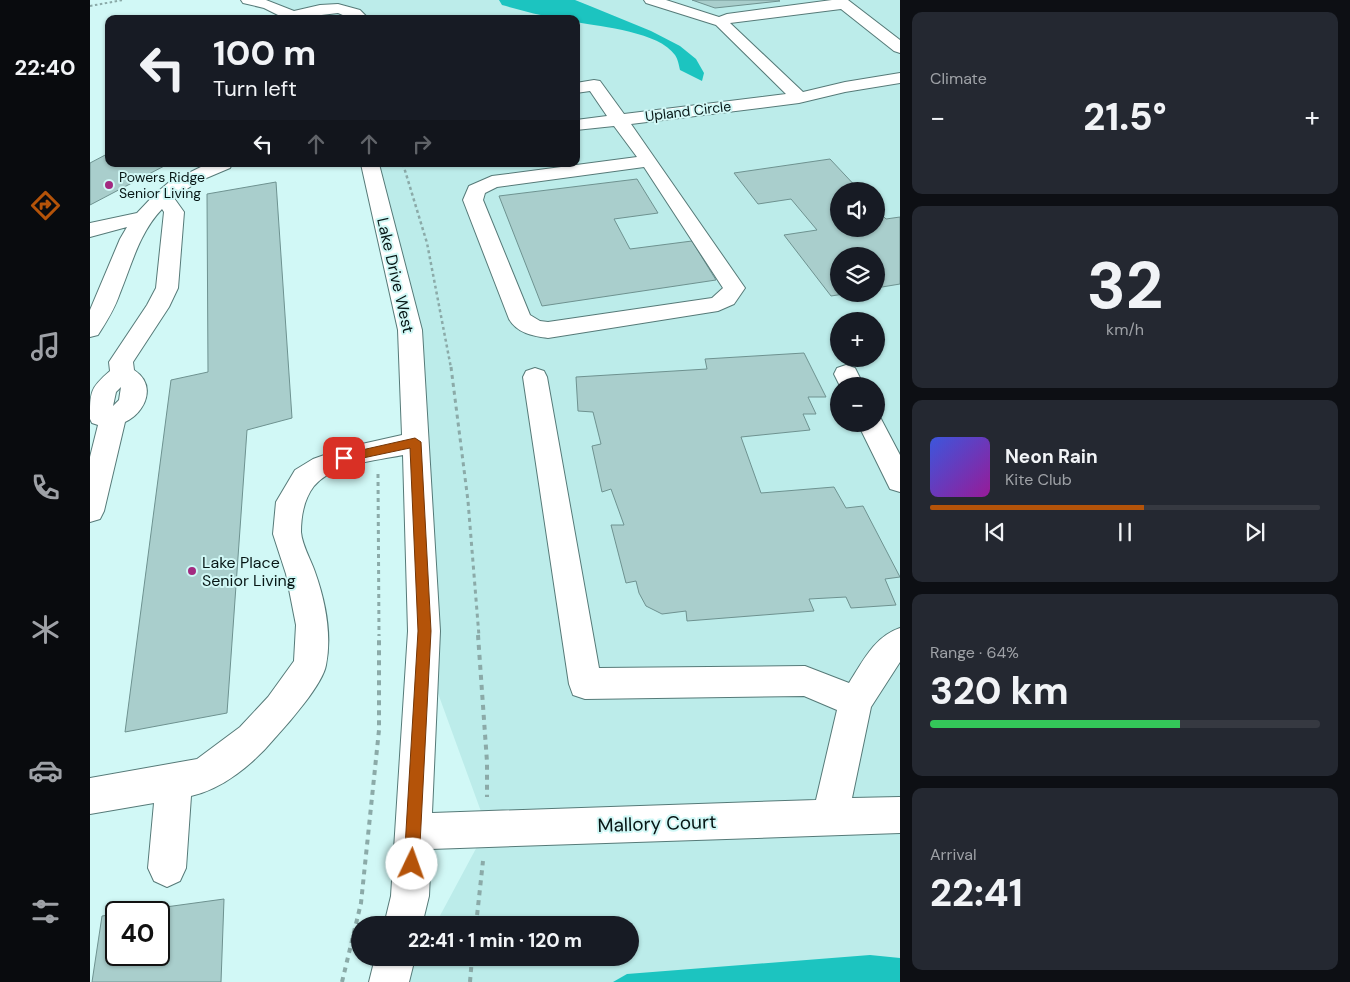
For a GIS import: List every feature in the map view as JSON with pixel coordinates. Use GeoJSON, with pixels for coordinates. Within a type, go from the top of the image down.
{"type":"FeatureCollection","features":[{"type":"Feature","properties":{"kind":"street"},"geometry":{"type":"LineString","coordinates":[[248,0],[291,15]]}},
{"type":"Feature","properties":{"kind":"street"},"geometry":{"type":"LineString","coordinates":[[651,0],[722,22],[800,98]]}},
{"type":"Feature","properties":{"kind":"street"},"geometry":{"type":"LineString","coordinates":[[722,22],[727,18],[841,2],[900,48]]}},
{"type":"Feature","properties":{"kind":"street"},"geometry":{"type":"LineString","coordinates":[[304,15],[338,6],[349,9],[357,15]]}},
{"type":"Feature","properties":{"kind":"street","name":"Upland Circle"},"geometry":{"type":"LineString","coordinates":[[580,125],[800,98],[844,87],[900,78]]}},
{"type":"Feature","properties":{"kind":"street"},"geometry":{"type":"LineString","coordinates":[[580,87],[594,85],[649,161],[734,288],[726,299],[718,304],[548,330],[534,328],[520,319],[472,200],[476,190],[492,182],[649,161]]}},
{"type":"Feature","properties":{"kind":"street"},"geometry":{"type":"LineString","coordinates":[[90,329],[112,291],[134,229],[148,210],[204,170],[214,167]]}},
{"type":"Feature","properties":{"kind":"street","name":"Lake Drive West"},"geometry":{"type":"LineString","coordinates":[[371,167],[410,330],[424,631],[410,896],[405,916]]}},
{"type":"Feature","properties":{"kind":"street"},"geometry":{"type":"LineString","coordinates":[[90,511],[113,417],[101,416],[99,411],[104,388],[122,374],[122,362],[158,307],[166,288],[174,212],[164,197]]}},
{"type":"Feature","properties":{"kind":"street"},"geometry":{"type":"LineString","coordinates":[[90,231],[90,229],[142,218]]}},
{"type":"Feature","properties":{"kind":"street"},"geometry":{"type":"LineString","coordinates":[[535,377],[585,684],[805,681],[856,702]]}},
{"type":"Feature","properties":{"kind":"street"},"geometry":{"type":"LineString","coordinates":[[875,432],[900,481]]}},
{"type":"Feature","properties":{"kind":"street"},"geometry":{"type":"LineString","coordinates":[[90,796],[174,782],[205,774],[252,739],[280,708],[310,666],[312,625],[300,574],[287,534],[290,502],[305,478],[322,466],[415,442]]}},
{"type":"Feature","properties":{"kind":"street"},"geometry":{"type":"LineString","coordinates":[[830,818],[856,702],[887,653],[900,642]]}},
{"type":"Feature","properties":{"kind":"street"},"geometry":{"type":"LineString","coordinates":[[167,868],[174,782]]}},
{"type":"Feature","properties":{"kind":"street","name":"Mallory Court"},"geometry":{"type":"LineString","coordinates":[[413,832],[900,815]]}},
{"type":"Feature","properties":{"kind":"street"},"geometry":{"type":"LineString","coordinates":[[389,982],[393,966]]}},
{"type":"Feature","properties":{"kind":"path"},"geometry":{"type":"LineString","coordinates":[[90,6],[123,0]]}},
{"type":"Feature","properties":{"kind":"path"},"geometry":{"type":"LineString","coordinates":[[404,167],[427,242],[446,335],[470,506],[487,762],[487,828],[477,916]]}},
{"type":"Feature","properties":{"kind":"path"},"geometry":{"type":"LineString","coordinates":[[342,982],[361,903],[379,730],[378,451]]}},
{"type":"Feature","properties":{"kind":"path"},"geometry":{"type":"LineString","coordinates":[[470,982],[471,966]]}},
{"type":"Feature","properties":{"kind":"shaded area"},"geometry":{"type":"Polygon","coordinates":[[[245,0],[900,0],[900,982],[404,982],[413,966],[639,966],[639,916],[440,916],[487,828],[423,652],[392,254],[371,167],[580,167],[580,15],[284,15],[245,0]]]}},
{"type":"Feature","properties":{"kind":"water"},"geometry":{"type":"Polygon","coordinates":[[[499,0],[575,0],[651,31],[680,46],[696,59],[704,73],[702,81],[680,70],[678,60],[667,47],[644,36],[580,23],[580,15],[544,15],[502,5],[499,0]]]}},
{"type":"Feature","properties":{"kind":"water"},"geometry":{"type":"Polygon","coordinates":[[[870,955],[900,958],[900,982],[613,982],[627,974],[870,955]]]}},
{"type":"Feature","properties":{"kind":"building"},"geometry":{"type":"Polygon","coordinates":[[[692,0],[778,0],[780,1],[715,8],[692,0]]]}},
{"type":"Feature","properties":{"kind":"building","name":"Powers Ridge Senior Living"},"geometry":{"type":"Polygon","coordinates":[[[105,155],[105,167],[162,167],[90,205],[90,163],[105,155]]]}},
{"type":"Feature","properties":{"kind":"building"},"geometry":{"type":"Polygon","coordinates":[[[830,159],[852,182],[830,182],[830,237],[885,237],[885,218],[900,217],[900,284],[885,286],[885,247],[830,247],[830,295],[784,235],[817,230],[791,199],[758,204],[734,173],[830,159]]]}},
{"type":"Feature","properties":{"kind":"building"},"geometry":{"type":"Polygon","coordinates":[[[637,179],[658,213],[614,219],[630,249],[692,241],[716,280],[542,306],[499,196],[637,179]]]}},
{"type":"Feature","properties":{"kind":"building","name":"Lake Place Senior Living"},"geometry":{"type":"Polygon","coordinates":[[[276,182],[292,418],[247,430],[227,713],[125,732],[171,380],[208,372],[207,194],[276,182]]]}},
{"type":"Feature","properties":{"kind":"building"},"geometry":{"type":"Polygon","coordinates":[[[804,353],[826,397],[808,397],[816,414],[803,414],[810,430],[741,437],[761,493],[834,487],[846,508],[863,506],[900,577],[885,579],[896,605],[851,608],[846,597],[809,599],[814,611],[687,621],[686,611],[662,614],[646,606],[639,593],[636,581],[626,583],[611,525],[624,525],[611,489],[602,492],[592,446],[601,444],[593,412],[578,411],[576,377],[707,369],[705,359],[804,353]]]}},
{"type":"Feature","properties":{"kind":"building"},"geometry":{"type":"Polygon","coordinates":[[[224,899],[221,982],[92,982],[102,916],[105,916],[105,966],[170,966],[170,906],[224,899]]]}},
{"type":"Feature","properties":{"kind":"place","name":"Powers Ridge Senior Living"},"geometry":{"type":"Point","coordinates":[109,185]}},
{"type":"Feature","properties":{"kind":"place","name":"Lake Place Senior Living"},"geometry":{"type":"Point","coordinates":[192,571]}},
{"type":"Feature","properties":{"kind":"route"},"geometry":{"type":"LineString","coordinates":[[344,458],[415,442],[424,631],[412,864]]}}]}
